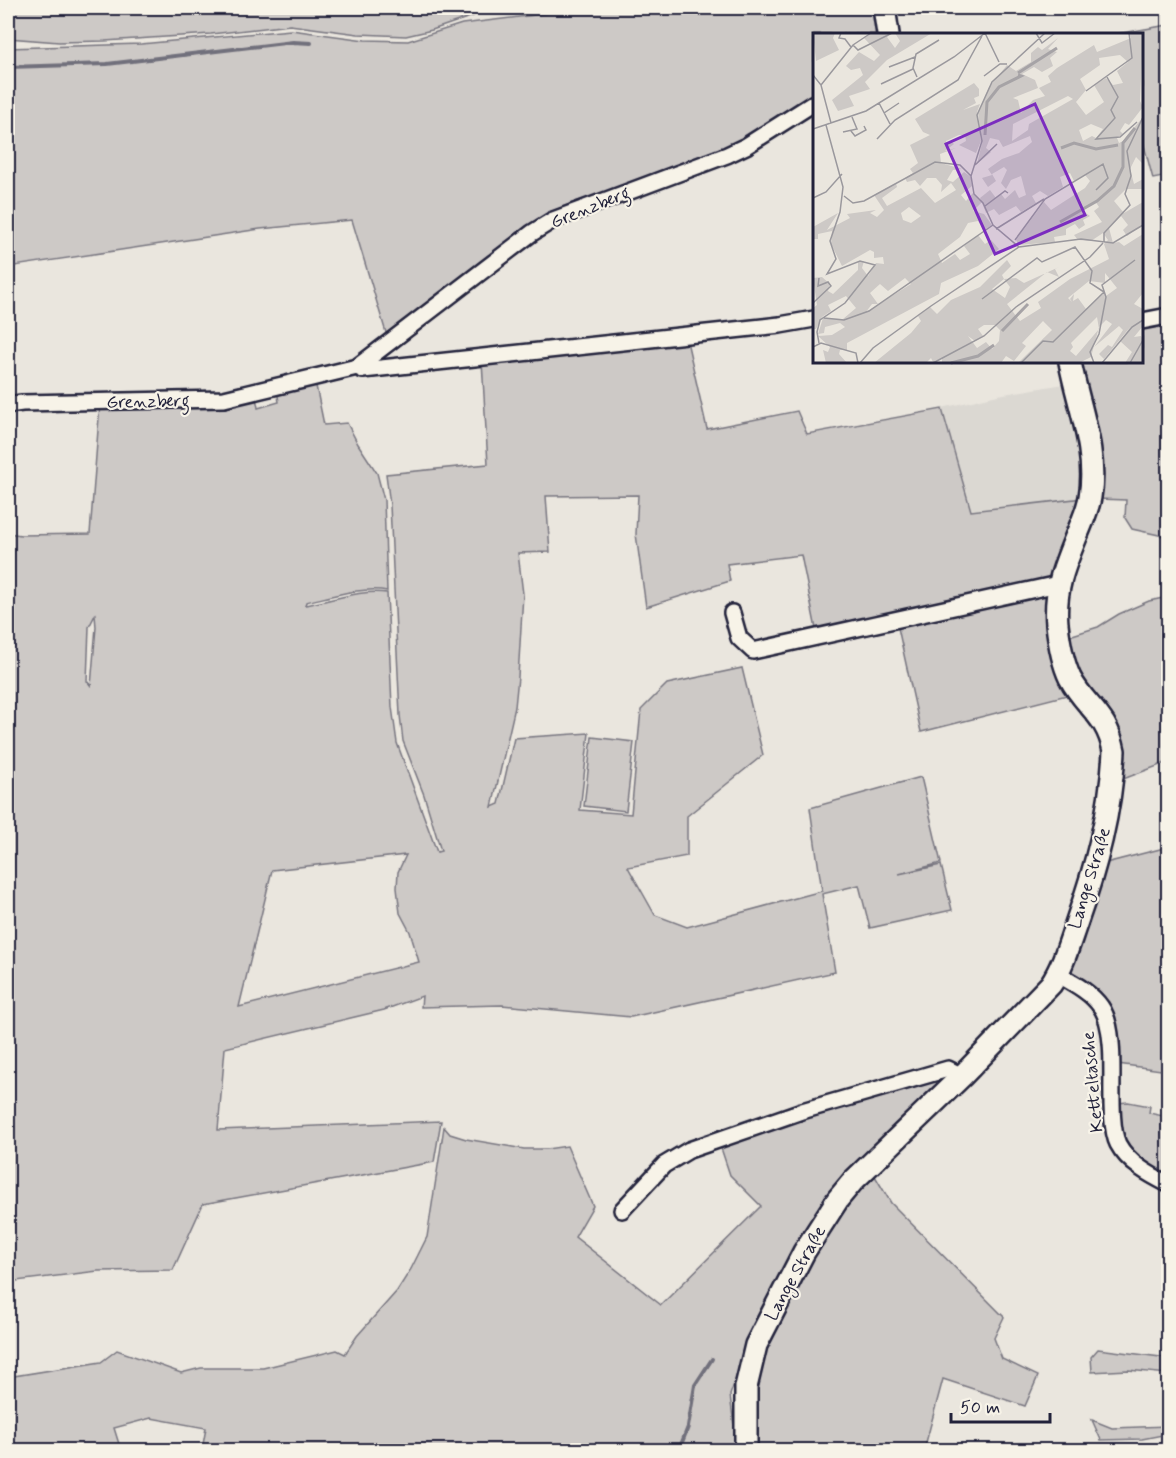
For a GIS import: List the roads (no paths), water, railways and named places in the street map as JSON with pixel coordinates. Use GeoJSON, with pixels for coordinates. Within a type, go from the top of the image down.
{"type":"FeatureCollection","features":[{"type":"Feature","properties":{"kind":"street"},"geometry":{"type":"LineString","coordinates":[[884,8],[888,33]]}},
{"type":"Feature","properties":{"kind":"street","name":"Grenzberg"},"geometry":{"type":"LineString","coordinates":[[8,405],[224,399],[357,367],[532,233],[553,220],[727,155],[746,146],[813,104]]}},
{"type":"Feature","properties":{"kind":"street"},"geometry":{"type":"LineString","coordinates":[[1143,321],[1168,316]]}},
{"type":"Feature","properties":{"kind":"street","name":"Grenzberg"},"geometry":{"type":"LineString","coordinates":[[357,367],[363,370],[780,325],[813,319]]}},
{"type":"Feature","properties":{"kind":"street","name":"Lange Straße"},"geometry":{"type":"LineString","coordinates":[[746,1450],[746,1387],[756,1345],[804,1252],[853,1181],[962,1076],[1044,992],[1057,974],[1098,859],[1105,830],[1114,752],[1112,740],[1103,721],[1077,688],[1065,666],[1057,624],[1058,584],[1087,510],[1091,481],[1089,442],[1070,363]]}},
{"type":"Feature","properties":{"kind":"street"},"geometry":{"type":"LineString","coordinates":[[732,613],[739,638],[753,651],[1058,584]]}},
{"type":"Feature","properties":{"kind":"street","name":"Ketteltasche"},"geometry":{"type":"LineString","coordinates":[[1057,974],[1090,996],[1101,1008],[1107,1020],[1113,1058],[1113,1122],[1118,1144],[1138,1166],[1168,1184]]}},
{"type":"Feature","properties":{"kind":"street"},"geometry":{"type":"LineString","coordinates":[[622,1210],[664,1165],[690,1150],[802,1112],[948,1069],[962,1076]]}},
{"type":"Feature","properties":{"kind":"waterway"},"geometry":{"type":"LineString","coordinates":[[8,67],[107,64],[293,42],[311,43]]}},
{"type":"Feature","properties":{"kind":"waterway"},"geometry":{"type":"LineString","coordinates":[[679,1450],[688,1427],[695,1385],[712,1359]]}}]}
